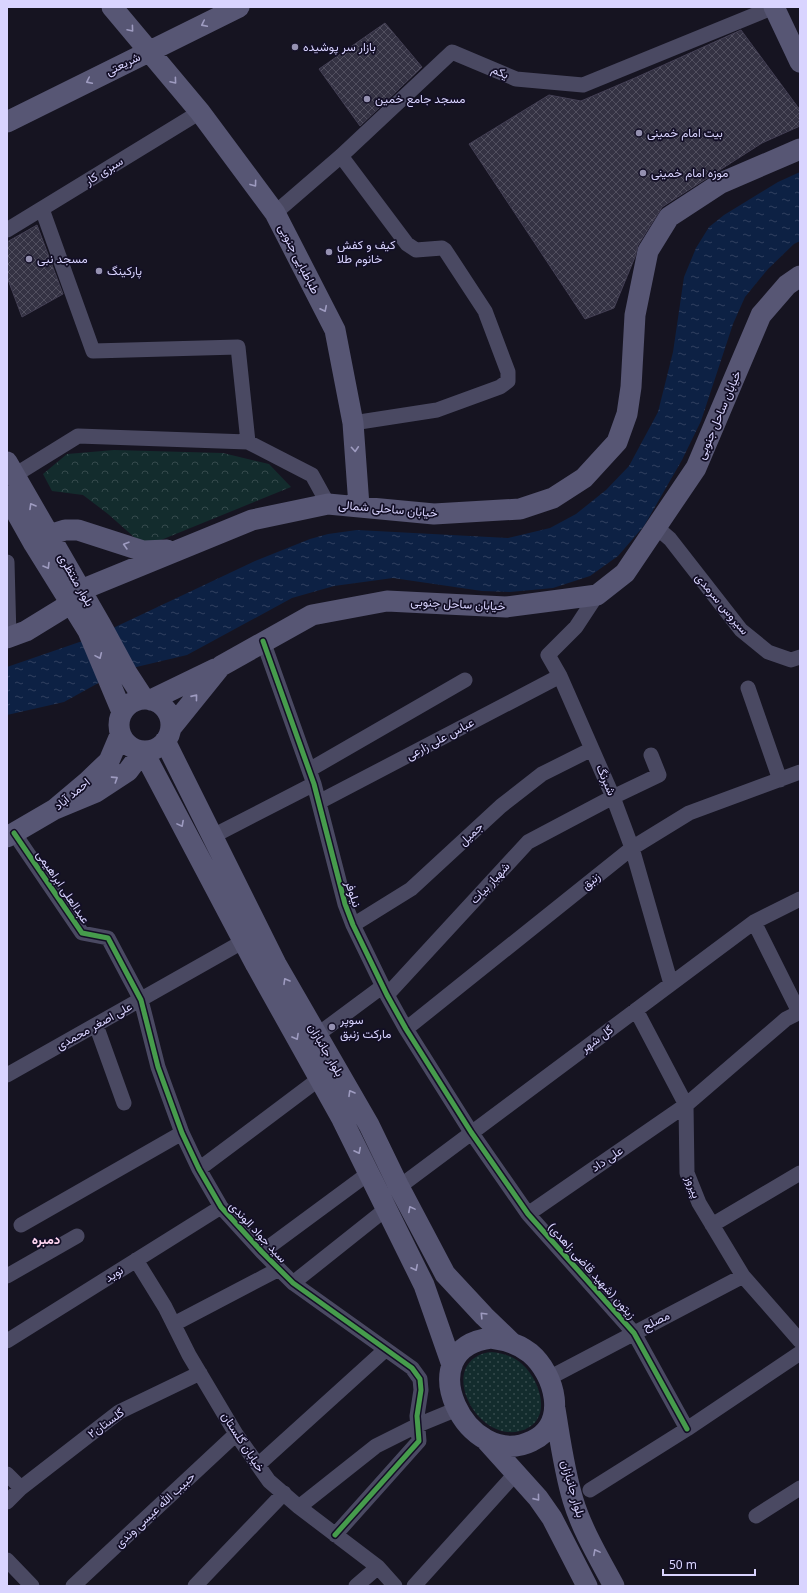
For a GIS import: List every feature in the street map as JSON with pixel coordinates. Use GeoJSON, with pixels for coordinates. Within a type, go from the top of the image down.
{"type":"FeatureCollection","features":[{"type":"Feature","properties":{"kind":"main road","name":"طباطبایی جنوبی"},"geometry":{"type":"LineString","coordinates":[[112,7],[200,112],[275,213],[335,330],[353,423],[359,506]]}},
{"type":"Feature","properties":{"kind":"main road","name":"شریعتی"},"geometry":{"type":"LineString","coordinates":[[7,122],[239,7]]}},
{"type":"Feature","properties":{"kind":"main road"},"geometry":{"type":"LineString","coordinates":[[774,7],[800,62]]}},
{"type":"Feature","properties":{"kind":"main road"},"geometry":{"type":"LineString","coordinates":[[787,7],[800,32]]}},
{"type":"Feature","properties":{"kind":"main road","name":"خیابان ساحلی شمالی"},"geometry":{"type":"LineString","coordinates":[[8,638],[26,631],[76,597],[178,549],[252,520],[328,504],[434,514],[520,509],[553,498],[584,478],[617,442],[627,414],[631,387],[635,315],[648,251],[669,217],[721,183],[800,149]]}},
{"type":"Feature","properties":{"kind":"main road","name":"خیابان ساحل جنوبی"},"geometry":{"type":"LineString","coordinates":[[168,734],[221,666],[263,641],[312,615],[387,600],[506,607],[597,595],[626,573],[696,468],[761,315],[787,286],[800,276]]}},
{"type":"Feature","properties":{"kind":"main road","name":"بلوار منتظری"},"geometry":{"type":"LineString","coordinates":[[11,469],[41,540]]}},
{"type":"Feature","properties":{"kind":"main road","name":"بلوار منتظری"},"geometry":{"type":"LineString","coordinates":[[7,496],[41,540],[94,628],[118,676],[122,712]]}},
{"type":"Feature","properties":{"kind":"main road"},"geometry":{"type":"LineString","coordinates":[[41,540],[65,530],[78,530],[143,551],[178,549]]}},
{"type":"Feature","properties":{"kind":"main road"},"geometry":{"type":"LineString","coordinates":[[147,700],[164,707],[168,713],[168,734],[159,747],[142,751],[129,746],[120,735],[118,727],[122,712],[131,703],[147,700],[221,666]]}},
{"type":"Feature","properties":{"kind":"main road","name":"بلوار منتظری"},"geometry":{"type":"LineString","coordinates":[[118,676],[147,700]]}},
{"type":"Feature","properties":{"kind":"main road","name":"بلوار جانبازان"},"geometry":{"type":"LineString","coordinates":[[168,734],[213,836],[276,964],[369,1126],[445,1274],[484,1316],[512,1342]]}},
{"type":"Feature","properties":{"kind":"main road","name":"احمد آباد"},"geometry":{"type":"LineString","coordinates":[[10,835],[55,809],[110,761],[120,735]]}},
{"type":"Feature","properties":{"kind":"main road"},"geometry":{"type":"LineString","coordinates":[[55,809],[96,792],[128,771],[142,751]]}},
{"type":"Feature","properties":{"kind":"main road","name":"بلوار جانبازان"},"geometry":{"type":"LineString","coordinates":[[142,751],[369,1173],[424,1285],[452,1366]]}},
{"type":"Feature","properties":{"kind":"main road"},"geometry":{"type":"LineString","coordinates":[[483,1437],[503,1445],[513,1446],[523,1444],[533,1441],[541,1435],[548,1428],[552,1418],[554,1409],[554,1393],[549,1378],[544,1369],[530,1353],[512,1342],[491,1338],[481,1339],[463,1349],[456,1356],[452,1366],[450,1386],[451,1396],[457,1409],[467,1424],[483,1437],[538,1498],[552,1518],[587,1586]]}},
{"type":"Feature","properties":{"kind":"main road","name":"بلوار جانبازان"},"geometry":{"type":"LineString","coordinates":[[554,1409],[573,1501],[586,1534],[614,1586]]}},
{"type":"Feature","properties":{"kind":"street","name":"یکم"},"geometry":{"type":"LineString","coordinates":[[275,213],[340,156],[452,52],[516,79],[583,85],[774,7]]}},
{"type":"Feature","properties":{"kind":"street","name":"سبزی کار"},"geometry":{"type":"LineString","coordinates":[[7,230],[200,112]]}},
{"type":"Feature","properties":{"kind":"street"},"geometry":{"type":"LineString","coordinates":[[340,156],[407,244],[416,250],[442,248],[445,250],[485,310],[508,372],[508,381],[500,387],[437,410],[353,423]]}},
{"type":"Feature","properties":{"kind":"street"},"geometry":{"type":"LineString","coordinates":[[42,209],[93,351],[238,347],[248,442]]}},
{"type":"Feature","properties":{"kind":"street"},"geometry":{"type":"LineString","coordinates":[[11,469],[78,436],[248,442],[312,475],[328,504]]}},
{"type":"Feature","properties":{"kind":"street","name":"سیروس سرمدی"},"geometry":{"type":"LineString","coordinates":[[656,527],[670,539],[742,630],[768,652],[791,660],[800,657]]}},
{"type":"Feature","properties":{"kind":"street"},"geometry":{"type":"LineString","coordinates":[[7,562],[8,638]]}},
{"type":"Feature","properties":{"kind":"street","name":"شبرنگ"},"geometry":{"type":"LineString","coordinates":[[597,595],[576,627],[548,655],[560,676],[613,797],[632,848],[671,984]]}},
{"type":"Feature","properties":{"kind":"street","name":"نیلوفر"},"geometry":{"type":"LineString","coordinates":[[263,641],[312,777],[338,881],[353,925],[406,1029],[471,1132]]}},
{"type":"Feature","properties":{"kind":"street","name":"عباس علی زارعی"},"geometry":{"type":"LineString","coordinates":[[319,802],[560,676]]}},
{"type":"Feature","properties":{"kind":"street"},"geometry":{"type":"LineString","coordinates":[[213,836],[312,777],[465,680]]}},
{"type":"Feature","properties":{"kind":"street"},"geometry":{"type":"LineString","coordinates":[[748,688],[780,780]]}},
{"type":"Feature","properties":{"kind":"street","name":"جمیل"},"geometry":{"type":"LineString","coordinates":[[353,925],[412,889],[501,806],[542,774],[592,749]]}},
{"type":"Feature","properties":{"kind":"street","name":"شهباز بیات"},"geometry":{"type":"LineString","coordinates":[[317,1035],[385,990],[528,842],[613,797],[659,775],[651,755]]}},
{"type":"Feature","properties":{"kind":"street","name":"زنبق"},"geometry":{"type":"LineString","coordinates":[[406,1029],[632,848],[689,814],[800,772]]}},
{"type":"Feature","properties":{"kind":"street","name":"عبدالعلی ابراهیمی"},"geometry":{"type":"LineString","coordinates":[[10,835],[82,934],[108,938],[141,1000]]}},
{"type":"Feature","properties":{"kind":"street","name":"گل شهر"},"geometry":{"type":"LineString","coordinates":[[399,1187],[754,922],[800,899]]}},
{"type":"Feature","properties":{"kind":"street"},"geometry":{"type":"LineString","coordinates":[[754,922],[800,1012]]}},
{"type":"Feature","properties":{"kind":"street","name":"علی اصغر محمدی"},"geometry":{"type":"LineString","coordinates":[[7,1075],[244,941]]}},
{"type":"Feature","properties":{"kind":"street","name":"سید جواد الوندی"},"geometry":{"type":"LineString","coordinates":[[141,1000],[158,1067],[182,1133],[221,1207],[293,1283],[412,1368],[420,1379],[421,1390],[417,1416],[419,1440],[335,1535]]}},
{"type":"Feature","properties":{"kind":"street","name":"پیروز"},"geometry":{"type":"LineString","coordinates":[[636,1010],[686,1105],[686,1174],[699,1203],[743,1276],[800,1341]]}},
{"type":"Feature","properties":{"kind":"street","name":"علی داد"},"geometry":{"type":"LineString","coordinates":[[528,1214],[686,1105],[786,1019],[800,1012]]}},
{"type":"Feature","properties":{"kind":"street"},"geometry":{"type":"LineString","coordinates":[[96,1025],[124,1103]]}},
{"type":"Feature","properties":{"kind":"street"},"geometry":{"type":"LineString","coordinates":[[200,1169],[319,1079]]}},
{"type":"Feature","properties":{"kind":"street","name":"زیتون (شهید قاضی زاهدی)"},"geometry":{"type":"LineString","coordinates":[[471,1132],[528,1214],[634,1333],[687,1429]]}},
{"type":"Feature","properties":{"kind":"street"},"geometry":{"type":"LineString","coordinates":[[21,1225],[182,1133]]}},
{"type":"Feature","properties":{"kind":"street"},"geometry":{"type":"LineString","coordinates":[[262,1252],[369,1173]]}},
{"type":"Feature","properties":{"kind":"street"},"geometry":{"type":"LineString","coordinates":[[712,1224],[800,1173]]}},
{"type":"Feature","properties":{"kind":"street","name":"نوید"},"geometry":{"type":"LineString","coordinates":[[7,1341],[221,1207]]}},
{"type":"Feature","properties":{"kind":"street"},"geometry":{"type":"LineString","coordinates":[[293,1283],[386,1209]]}},
{"type":"Feature","properties":{"kind":"street"},"geometry":{"type":"LineString","coordinates":[[7,1276],[77,1236]]}},
{"type":"Feature","properties":{"kind":"street","name":"خیابان گلستان"},"geometry":{"type":"LineString","coordinates":[[136,1260],[165,1307],[200,1373],[236,1434],[269,1481],[299,1507],[378,1567],[395,1586]]}},
{"type":"Feature","properties":{"kind":"street"},"geometry":{"type":"LineString","coordinates":[[174,1324],[279,1269]]}},
{"type":"Feature","properties":{"kind":"street","name":"مصلح"},"geometry":{"type":"LineString","coordinates":[[549,1378],[743,1276]]}},
{"type":"Feature","properties":{"kind":"street"},"geometry":{"type":"LineString","coordinates":[[258,1464],[385,1350]]}},
{"type":"Feature","properties":{"kind":"street"},"geometry":{"type":"LineString","coordinates":[[590,1490],[687,1429],[800,1353]]}},
{"type":"Feature","properties":{"kind":"street","name":"گلستان۲"},"geometry":{"type":"LineString","coordinates":[[7,1502],[20,1488],[118,1412],[200,1373]]}},
{"type":"Feature","properties":{"kind":"street"},"geometry":{"type":"LineString","coordinates":[[299,1507],[376,1446],[418,1425],[457,1409]]}},
{"type":"Feature","properties":{"kind":"street","name":"حبیب الله عیسی وندی"},"geometry":{"type":"LineString","coordinates":[[73,1586],[236,1434]]}},
{"type":"Feature","properties":{"kind":"street"},"geometry":{"type":"LineString","coordinates":[[7,1474],[20,1488]]}},
{"type":"Feature","properties":{"kind":"street"},"geometry":{"type":"LineString","coordinates":[[414,1586],[516,1474]]}},
{"type":"Feature","properties":{"kind":"street"},"geometry":{"type":"LineString","coordinates":[[756,1516],[800,1488]]}},
{"type":"Feature","properties":{"kind":"street"},"geometry":{"type":"LineString","coordinates":[[195,1586],[284,1493]]}},
{"type":"Feature","properties":{"kind":"street"},"geometry":{"type":"LineString","coordinates":[[7,1560],[32,1586]]}},
{"type":"Feature","properties":{"kind":"street"},"geometry":{"type":"LineString","coordinates":[[356,1586],[378,1567]]}},
{"type":"Feature","properties":{"kind":"green space"},"geometry":{"type":"Polygon","coordinates":[[[114,450],[223,453],[269,464],[291,487],[161,540],[144,543],[134,537],[108,514],[83,495],[52,491],[43,474],[67,454],[114,450]]]}},
{"type":"Feature","properties":{"kind":"green space"},"geometry":{"type":"Polygon","coordinates":[[[491,1352],[508,1355],[519,1361],[529,1371],[539,1390],[541,1410],[537,1419],[531,1426],[520,1431],[503,1431],[488,1425],[476,1413],[467,1399],[463,1383],[465,1369],[474,1358],[491,1352]]]}},
{"type":"Feature","properties":{"kind":"water"},"geometry":{"type":"Polygon","coordinates":[[[800,172],[800,241],[794,244],[768,269],[745,297],[733,324],[701,421],[682,460],[644,526],[618,556],[590,576],[553,588],[510,592],[482,591],[393,578],[334,586],[292,598],[187,655],[128,669],[111,676],[64,702],[7,715],[7,667],[94,637],[255,561],[310,539],[328,534],[357,530],[508,538],[550,528],[576,514],[606,490],[629,466],[658,412],[673,352],[684,277],[696,248],[709,227],[724,215],[778,182],[800,172]]]}},
{"type":"Feature","properties":{"kind":"building","name":"مسجد جامع خمین"},"geometry":{"type":"Polygon","coordinates":[[[385,23],[422,67],[360,126],[319,69],[385,23]]]}},
{"type":"Feature","properties":{"kind":"building","name":"موزه امام خمینی"},"geometry":{"type":"Polygon","coordinates":[[[741,30],[800,110],[800,126],[762,143],[662,207],[638,245],[635,257],[614,308],[585,319],[469,144],[549,95],[581,101],[741,30]]]}},
{"type":"Feature","properties":{"kind":"building","name":"مسجد نبی"},"geometry":{"type":"Polygon","coordinates":[[[37,225],[63,294],[22,317],[7,277],[7,242],[37,225]]]}},
{"type":"Feature","properties":{"kind":"cycle path"},"geometry":{"type":"LineString","coordinates":[[263,641],[314,784],[345,904],[353,925],[387,995],[406,1029],[471,1132],[528,1214],[634,1333],[687,1429]]}},
{"type":"Feature","properties":{"kind":"cycle path"},"geometry":{"type":"LineString","coordinates":[[14,833],[82,933],[108,938],[141,1000],[158,1067],[182,1133],[199,1169],[221,1207],[293,1283],[412,1368],[420,1379],[421,1390],[417,1416],[419,1441],[335,1535]]}},
{"type":"Feature","properties":{"kind":"place","name":"بازار سر پوشیده"},"geometry":{"type":"Point","coordinates":[295,47]}},
{"type":"Feature","properties":{"kind":"place","name":"مسجد جامع خمین"},"geometry":{"type":"Point","coordinates":[367,99]}},
{"type":"Feature","properties":{"kind":"place","name":"بیت امام خمینی"},"geometry":{"type":"Point","coordinates":[639,133]}},
{"type":"Feature","properties":{"kind":"place","name":"موزه امام خمینی"},"geometry":{"type":"Point","coordinates":[643,173]}},
{"type":"Feature","properties":{"kind":"place","name":"کیف و کفش خانوم طلا"},"geometry":{"type":"Point","coordinates":[329,252]}},
{"type":"Feature","properties":{"kind":"place","name":"مسجد نبی"},"geometry":{"type":"Point","coordinates":[29,259]}},
{"type":"Feature","properties":{"kind":"place","name":"پارکینگ"},"geometry":{"type":"Point","coordinates":[99,271]}},
{"type":"Feature","properties":{"kind":"place","name":"سوپر مارکت زنبق"},"geometry":{"type":"Point","coordinates":[332,1027]}},
{"type":"Feature","properties":{"kind":"district","name":"دمبره"},"geometry":{"type":"Point","coordinates":[46,1239]}}]}
